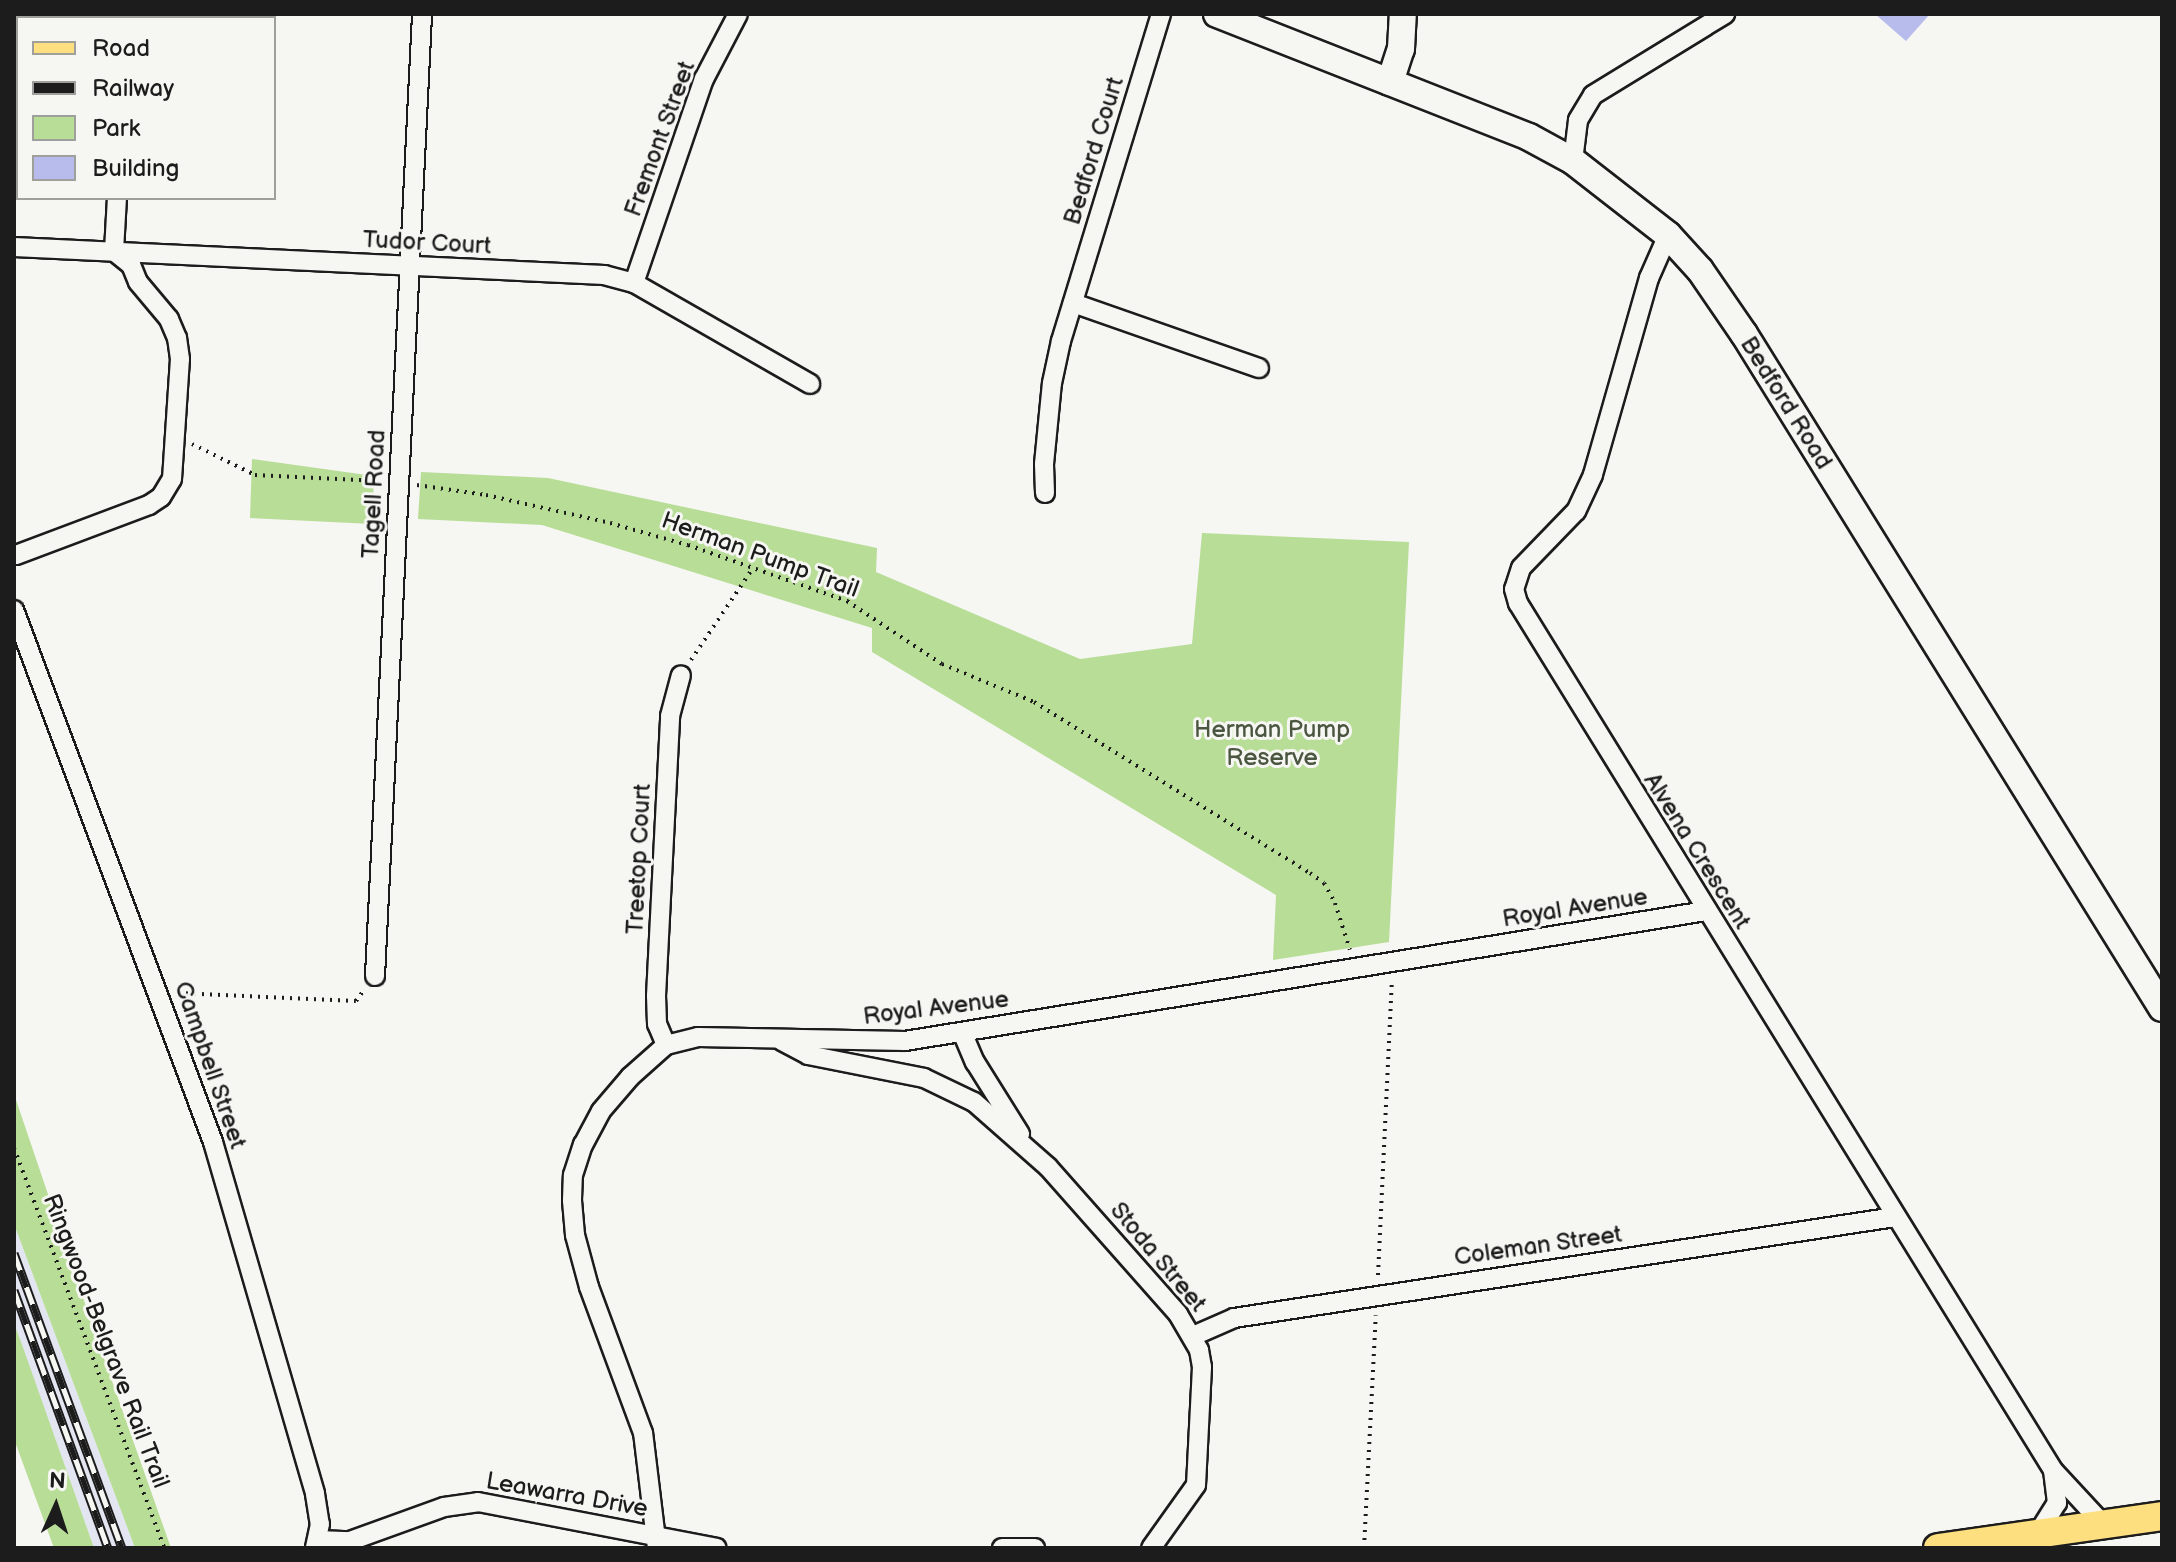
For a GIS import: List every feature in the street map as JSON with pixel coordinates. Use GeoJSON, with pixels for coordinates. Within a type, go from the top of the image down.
{"type":"FeatureCollection","features":[{"type":"Feature","properties":{"kind":"main road","name":"Bedford Road"},"geometry":{"type":"LineString","coordinates":[[1217,14],[1529,137],[1573,161],[1668,235],[1700,270],[1744,334],[2162,1008]]}},
{"type":"Feature","properties":{"kind":"main road"},"geometry":{"type":"LineString","coordinates":[[1390,82],[1401,49],[1403,14]]}},
{"type":"Feature","properties":{"kind":"main road"},"geometry":{"type":"LineString","coordinates":[[1938,1548],[2162,1516]]}},
{"type":"Feature","properties":{"kind":"street","name":"Tagell Road"},"geometry":{"type":"LineString","coordinates":[[375,976],[422,14]]}},
{"type":"Feature","properties":{"kind":"street","name":"Fremont Street"},"geometry":{"type":"LineString","coordinates":[[634,283],[704,79],[738,14]]}},
{"type":"Feature","properties":{"kind":"street","name":"Bedford Court"},"geometry":{"type":"LineString","coordinates":[[1045,493],[1044,464],[1052,383],[1073,303],[1161,14]]}},
{"type":"Feature","properties":{"kind":"street"},"geometry":{"type":"LineString","coordinates":[[1573,161],[1578,120],[1593,95],[1725,14]]}},
{"type":"Feature","properties":{"kind":"street"},"geometry":{"type":"LineString","coordinates":[[15,559],[149,505],[161,497],[172,479],[180,359],[177,338],[169,319],[138,282],[131,265],[114,251],[117,200]]}},
{"type":"Feature","properties":{"kind":"street","name":"Alvena Crescent"},"geometry":{"type":"LineString","coordinates":[[1668,235],[1649,278],[1593,475],[1576,511],[1521,568],[1514,589],[1528,624],[2053,1470],[2103,1524]]}},
{"type":"Feature","properties":{"kind":"street","name":"Tudor Court"},"geometry":{"type":"LineString","coordinates":[[14,247],[604,275],[634,283],[810,384]]}},
{"type":"Feature","properties":{"kind":"street"},"geometry":{"type":"LineString","coordinates":[[1073,303],[1259,368]]}},
{"type":"Feature","properties":{"kind":"street","name":"Campbell Street"},"geometry":{"type":"LineString","coordinates":[[14,610],[160,992],[213,1142],[315,1494],[320,1524],[316,1544]]}},
{"type":"Feature","properties":{"kind":"street","name":"Treetop Court"},"geometry":{"type":"LineString","coordinates":[[666,1045],[657,1024],[656,996],[670,716],[681,675]]}},
{"type":"Feature","properties":{"kind":"street","name":"Royal Avenue"},"geometry":{"type":"LineString","coordinates":[[666,1045],[698,1037],[880,1042],[962,1032],[1706,911]]}},
{"type":"Feature","properties":{"kind":"street","name":"Stoda Street"},"geometry":{"type":"LineString","coordinates":[[962,1032],[975,1062],[1028,1147]]}},
{"type":"Feature","properties":{"kind":"street","name":"Stoda Street"},"geometry":{"type":"LineString","coordinates":[[779,1039],[808,1055],[924,1078],[974,1102],[1028,1147],[1178,1314],[1199,1350],[1202,1382],[1196,1485],[1151,1548]]}},
{"type":"Feature","properties":{"kind":"street"},"geometry":{"type":"LineString","coordinates":[[657,1542],[643,1433],[589,1287],[575,1235],[572,1200],[578,1160],[601,1111],[630,1077],[666,1045]]}},
{"type":"Feature","properties":{"kind":"street","name":"Coleman Street"},"geometry":{"type":"LineString","coordinates":[[1193,1336],[1216,1323],[1249,1315],[1895,1217]]}},
{"type":"Feature","properties":{"kind":"street"},"geometry":{"type":"LineString","coordinates":[[2038,1533],[2057,1503],[2053,1470]]}},
{"type":"Feature","properties":{"kind":"street","name":"Leawarra Drive"},"geometry":{"type":"LineString","coordinates":[[316,1544],[350,1541],[444,1507],[478,1502],[657,1542],[717,1548]]}},
{"type":"Feature","properties":{"kind":"street"},"geometry":{"type":"LineString","coordinates":[[1002,1548],[1035,1548]]}},
{"type":"Feature","properties":{"kind":"path","name":"Herman Pump Trail"},"geometry":{"type":"LineString","coordinates":[[176,436],[255,475],[398,482],[486,495],[610,523],[847,601],[942,664],[1034,702],[1324,883],[1335,903],[1355,968]]}},
{"type":"Feature","properties":{"kind":"path"},"geometry":{"type":"LineString","coordinates":[[681,675],[753,568]]}},
{"type":"Feature","properties":{"kind":"path"},"geometry":{"type":"LineString","coordinates":[[1378,1275],[1392,972]]}},
{"type":"Feature","properties":{"kind":"path"},"geometry":{"type":"LineString","coordinates":[[160,992],[356,1001],[375,976]]}},
{"type":"Feature","properties":{"kind":"path","name":"Ringwood-Belgrave Rail Trail"},"geometry":{"type":"LineString","coordinates":[[14,1148],[164,1548]]}},
{"type":"Feature","properties":{"kind":"path"},"geometry":{"type":"LineString","coordinates":[[1364,1548],[1376,1312]]}},
{"type":"Feature","properties":{"kind":"shaded area"},"geometry":{"type":"Polygon","coordinates":[[[14,1224],[135,1548],[94,1548],[14,1324],[14,1224]]]}},
{"type":"Feature","properties":{"kind":"green space"},"geometry":{"type":"Polygon","coordinates":[[[252,459],[374,476],[372,524],[250,518],[252,459]]]}},
{"type":"Feature","properties":{"kind":"green space","name":"Herman Pump Reserve"},"geometry":{"type":"Polygon","coordinates":[[[421,472],[548,478],[877,548],[876,572],[1080,659],[1192,644],[1202,533],[1409,542],[1389,942],[1273,960],[1276,895],[872,652],[872,628],[542,525],[418,519],[421,472]]]}},
{"type":"Feature","properties":{"kind":"green space"},"geometry":{"type":"Polygon","coordinates":[[[14,1094],[171,1548],[135,1548],[14,1224],[14,1094]]]}},
{"type":"Feature","properties":{"kind":"green space"},"geometry":{"type":"Polygon","coordinates":[[[14,1324],[94,1548],[54,1548],[14,1439],[14,1324]]]}},
{"type":"Feature","properties":{"kind":"building"},"geometry":{"type":"Polygon","coordinates":[[[1875,14],[1930,14],[1906,41],[1875,14]]]}},
{"type":"Feature","properties":{"kind":"railway"},"geometry":{"type":"LineString","coordinates":[[14,1253],[122,1548]]}},
{"type":"Feature","properties":{"kind":"railway"},"geometry":{"type":"LineString","coordinates":[[14,1290],[108,1548]]}}]}
